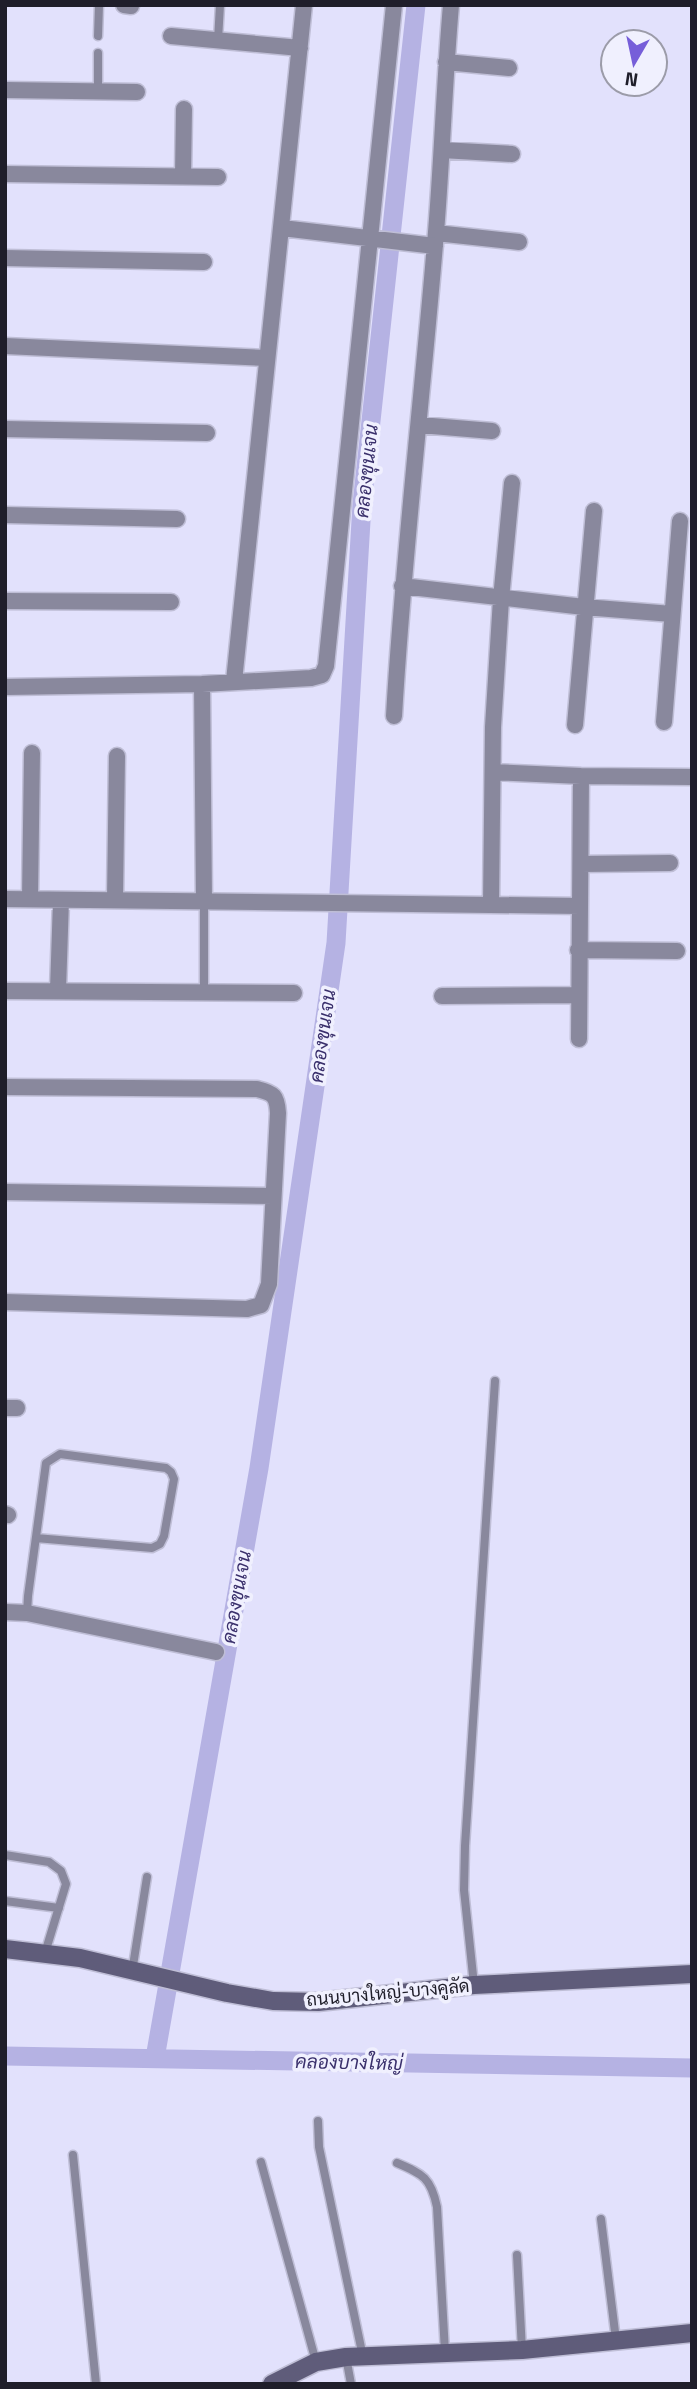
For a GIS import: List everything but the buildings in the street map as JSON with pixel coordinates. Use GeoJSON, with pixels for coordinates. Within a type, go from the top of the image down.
{"type":"FeatureCollection","features":[{"type":"Feature","properties":{"kind":"street"},"geometry":{"type":"LineString","coordinates":[[124,5],[131,6]]}},
{"type":"Feature","properties":{"kind":"street"},"geometry":{"type":"LineString","coordinates":[[234,681],[304,5]]}},
{"type":"Feature","properties":{"kind":"street"},"geometry":{"type":"LineString","coordinates":[[5,687],[202,684],[322,675],[326,666],[373,238],[394,5]]}},
{"type":"Feature","properties":{"kind":"street"},"geometry":{"type":"LineString","coordinates":[[394,716],[402,586],[436,239],[451,5]]}},
{"type":"Feature","properties":{"kind":"street"},"geometry":{"type":"LineString","coordinates":[[171,36],[300,48]]}},
{"type":"Feature","properties":{"kind":"street"},"geometry":{"type":"LineString","coordinates":[[446,62],[509,68]]}},
{"type":"Feature","properties":{"kind":"street"},"geometry":{"type":"LineString","coordinates":[[5,90],[137,92]]}},
{"type":"Feature","properties":{"kind":"street"},"geometry":{"type":"LineString","coordinates":[[183,177],[184,110]]}},
{"type":"Feature","properties":{"kind":"street"},"geometry":{"type":"LineString","coordinates":[[442,150],[512,155]]}},
{"type":"Feature","properties":{"kind":"street"},"geometry":{"type":"LineString","coordinates":[[5,174],[218,177]]}},
{"type":"Feature","properties":{"kind":"street"},"geometry":{"type":"LineString","coordinates":[[282,228],[417,244],[436,239],[519,242]]}},
{"type":"Feature","properties":{"kind":"street"},"geometry":{"type":"LineString","coordinates":[[5,258],[204,262]]}},
{"type":"Feature","properties":{"kind":"street"},"geometry":{"type":"LineString","coordinates":[[5,346],[267,358]]}},
{"type":"Feature","properties":{"kind":"street"},"geometry":{"type":"LineString","coordinates":[[419,425],[492,431]]}},
{"type":"Feature","properties":{"kind":"street"},"geometry":{"type":"LineString","coordinates":[[5,429],[207,433]]}},
{"type":"Feature","properties":{"kind":"street"},"geometry":{"type":"LineString","coordinates":[[491,905],[493,727],[512,483]]}},
{"type":"Feature","properties":{"kind":"street"},"geometry":{"type":"LineString","coordinates":[[575,725],[594,511]]}},
{"type":"Feature","properties":{"kind":"street"},"geometry":{"type":"LineString","coordinates":[[5,515],[177,519]]}},
{"type":"Feature","properties":{"kind":"street"},"geometry":{"type":"LineString","coordinates":[[664,722],[680,521]]}},
{"type":"Feature","properties":{"kind":"street"},"geometry":{"type":"LineString","coordinates":[[402,586],[501,599],[672,614]]}},
{"type":"Feature","properties":{"kind":"street"},"geometry":{"type":"LineString","coordinates":[[5,601],[171,602]]}},
{"type":"Feature","properties":{"kind":"street"},"geometry":{"type":"LineString","coordinates":[[202,684],[204,901]]}},
{"type":"Feature","properties":{"kind":"street"},"geometry":{"type":"LineString","coordinates":[[30,899],[32,753]]}},
{"type":"Feature","properties":{"kind":"street"},"geometry":{"type":"LineString","coordinates":[[115,899],[117,756]]}},
{"type":"Feature","properties":{"kind":"street"},"geometry":{"type":"LineString","coordinates":[[493,772],[691,777]]}},
{"type":"Feature","properties":{"kind":"street"},"geometry":{"type":"LineString","coordinates":[[579,1039],[581,776]]}},
{"type":"Feature","properties":{"kind":"street"},"geometry":{"type":"LineString","coordinates":[[581,864],[670,863]]}},
{"type":"Feature","properties":{"kind":"street"},"geometry":{"type":"LineString","coordinates":[[5,899],[580,906]]}},
{"type":"Feature","properties":{"kind":"street"},"geometry":{"type":"LineString","coordinates":[[58,990],[61,900]]}},
{"type":"Feature","properties":{"kind":"street"},"geometry":{"type":"LineString","coordinates":[[578,950],[677,951]]}},
{"type":"Feature","properties":{"kind":"street"},"geometry":{"type":"LineString","coordinates":[[5,991],[294,993]]}},
{"type":"Feature","properties":{"kind":"street"},"geometry":{"type":"LineString","coordinates":[[442,996],[578,995]]}},
{"type":"Feature","properties":{"kind":"street"},"geometry":{"type":"LineString","coordinates":[[5,1087],[257,1088],[272,1092],[277,1098],[278,1113],[268,1284],[261,1305],[247,1309],[5,1302]]}},
{"type":"Feature","properties":{"kind":"street"},"geometry":{"type":"LineString","coordinates":[[5,1192],[272,1196]]}},
{"type":"Feature","properties":{"kind":"street"},"geometry":{"type":"LineString","coordinates":[[5,1612],[27,1613],[216,1652]]}},
{"type":"Feature","properties":{"kind":"street","name":"ถนนบางใหญ่-บางคูลัด"},"geometry":{"type":"LineString","coordinates":[[5,1950],[80,1958],[139,1974],[273,2001],[318,2002],[474,1985],[692,1974]]}},
{"type":"Feature","properties":{"kind":"street"},"geometry":{"type":"LineString","coordinates":[[272,2384],[316,2362],[355,2357],[522,2350],[692,2333]]}},
{"type":"Feature","properties":{"kind":"lane"},"geometry":{"type":"LineString","coordinates":[[98,36],[99,5]]}},
{"type":"Feature","properties":{"kind":"lane"},"geometry":{"type":"LineString","coordinates":[[218,40],[220,5]]}},
{"type":"Feature","properties":{"kind":"lane"},"geometry":{"type":"LineString","coordinates":[[98,53],[98,91]]}},
{"type":"Feature","properties":{"kind":"lane"},"geometry":{"type":"LineString","coordinates":[[204,901],[204,991]]}},
{"type":"Feature","properties":{"kind":"lane"},"geometry":{"type":"LineString","coordinates":[[474,1985],[464,1890],[465,1846],[495,1381]]}},
{"type":"Feature","properties":{"kind":"lane"},"geometry":{"type":"LineString","coordinates":[[27,1613],[36,1538],[46,1463],[60,1454],[166,1468],[171,1472],[174,1479],[164,1536],[160,1544],[152,1548],[36,1538]]}},
{"type":"Feature","properties":{"kind":"lane"},"geometry":{"type":"LineString","coordinates":[[5,1854],[49,1862],[61,1871],[66,1884],[44,1955]]}},
{"type":"Feature","properties":{"kind":"lane"},"geometry":{"type":"LineString","coordinates":[[139,1974],[147,1877]]}},
{"type":"Feature","properties":{"kind":"lane"},"geometry":{"type":"LineString","coordinates":[[5,1901],[59,1908]]}},
{"type":"Feature","properties":{"kind":"lane"},"geometry":{"type":"LineString","coordinates":[[318,2121],[319,2147],[355,2357],[351,2384]]}},
{"type":"Feature","properties":{"kind":"lane"},"geometry":{"type":"LineString","coordinates":[[73,2155],[96,2384]]}},
{"type":"Feature","properties":{"kind":"lane"},"geometry":{"type":"LineString","coordinates":[[261,2162],[316,2362]]}},
{"type":"Feature","properties":{"kind":"lane"},"geometry":{"type":"LineString","coordinates":[[397,2163],[421,2173],[433,2187],[437,2207],[445,2352]]}},
{"type":"Feature","properties":{"kind":"lane"},"geometry":{"type":"LineString","coordinates":[[601,2219],[616,2340]]}},
{"type":"Feature","properties":{"kind":"lane"},"geometry":{"type":"LineString","coordinates":[[517,2255],[522,2350]]}},
{"type":"Feature","properties":{"kind":"waterway","name":"คลองขุนเจน"},"geometry":{"type":"LineString","coordinates":[[155,2058],[259,1468],[336,943],[362,504],[416,5]]}},
{"type":"Feature","properties":{"kind":"waterway","name":"คลองบางใหญ่"},"geometry":{"type":"LineString","coordinates":[[5,2056],[692,2068]]}}]}
